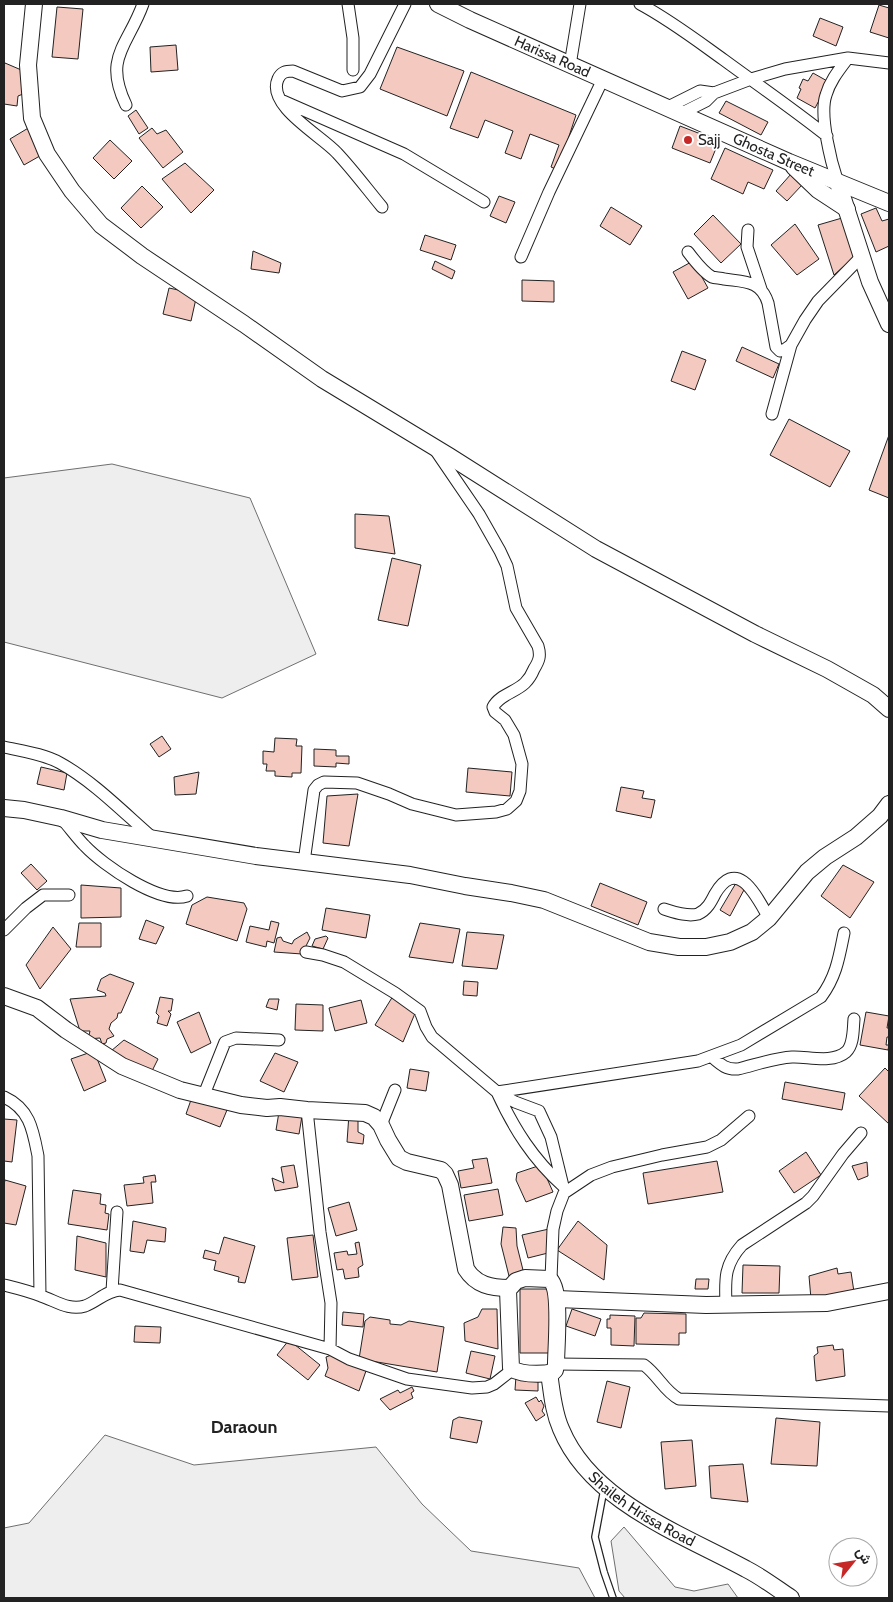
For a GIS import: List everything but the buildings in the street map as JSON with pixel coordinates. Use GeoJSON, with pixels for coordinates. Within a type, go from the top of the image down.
{"type":"FeatureCollection","features":[{"type":"Feature","properties":{"kind":"street"},"geometry":{"type":"LineString","coordinates":[[34,4],[28,65],[32,118],[47,154],[72,191],[101,225],[142,256],[322,379],[433,446],[596,549],[755,634],[827,669],[873,695],[889,709]]}},
{"type":"Feature","properties":{"kind":"street"},"geometry":{"type":"LineString","coordinates":[[126,105],[119,91],[116,76],[117,58],[143,4]]}},
{"type":"Feature","properties":{"kind":"street"},"geometry":{"type":"LineString","coordinates":[[348,4],[353,38],[352,70]]}},
{"type":"Feature","properties":{"kind":"street"},"geometry":{"type":"LineString","coordinates":[[382,207],[336,152],[293,117],[279,99],[275,86],[279,76],[286,71],[293,71],[342,91],[360,87],[370,74],[406,4]]}},
{"type":"Feature","properties":{"kind":"street","name":"Harissa Road"},"geometry":{"type":"LineString","coordinates":[[438,4],[570,65],[675,110]]}},
{"type":"Feature","properties":{"kind":"street"},"geometry":{"type":"LineString","coordinates":[[570,65],[580,4]]}},
{"type":"Feature","properties":{"kind":"street"},"geometry":{"type":"LineString","coordinates":[[640,4],[666,19],[791,107],[827,136]]}},
{"type":"Feature","properties":{"kind":"street"},"geometry":{"type":"LineString","coordinates":[[848,58],[834,77],[825,97],[824,121],[830,160],[870,282],[889,324]]}},
{"type":"Feature","properties":{"kind":"street"},"geometry":{"type":"LineString","coordinates":[[675,110],[706,101],[714,93],[751,79],[785,69],[848,58],[889,63]]}},
{"type":"Feature","properties":{"kind":"street"},"geometry":{"type":"LineString","coordinates":[[521,257],[549,192],[603,79]]}},
{"type":"Feature","properties":{"kind":"street"},"geometry":{"type":"LineString","coordinates":[[279,99],[404,154],[484,202]]}},
{"type":"Feature","properties":{"kind":"street","name":"Ghosta Street"},"geometry":{"type":"LineString","coordinates":[[675,110],[888,204]]}},
{"type":"Feature","properties":{"kind":"street"},"geometry":{"type":"LineString","coordinates":[[790,162],[818,190],[847,209]]}},
{"type":"Feature","properties":{"kind":"street"},"geometry":{"type":"LineString","coordinates":[[748,230],[747,246],[760,289]]}},
{"type":"Feature","properties":{"kind":"street"},"geometry":{"type":"LineString","coordinates":[[688,252],[701,268],[712,277],[754,283],[766,296],[776,347],[780,351],[791,345]]}},
{"type":"Feature","properties":{"kind":"street"},"geometry":{"type":"LineString","coordinates":[[772,414],[791,345],[804,320],[818,301],[862,256]]}},
{"type":"Feature","properties":{"kind":"street"},"geometry":{"type":"LineString","coordinates":[[304,862],[314,790],[324,782],[357,783],[412,804],[456,815],[496,812],[507,809],[516,801],[520,791],[522,764],[518,744],[505,720],[495,712],[493,707],[500,699],[526,682],[540,659],[540,653],[538,646],[516,608],[507,566],[500,551],[479,514],[433,446]]}},
{"type":"Feature","properties":{"kind":"street"},"geometry":{"type":"LineString","coordinates":[[4,747],[36,754],[58,762],[84,778],[154,839]]}},
{"type":"Feature","properties":{"kind":"street"},"geometry":{"type":"LineString","coordinates":[[4,808],[24,810],[102,830],[154,839],[256,856],[410,875],[544,900],[650,942],[706,947],[730,942],[752,932],[769,918],[807,872],[856,837],[880,816],[889,804]]}},
{"type":"Feature","properties":{"kind":"street"},"geometry":{"type":"LineString","coordinates":[[61,818],[86,847],[136,884],[162,895],[183,898],[187,896]]}},
{"type":"Feature","properties":{"kind":"street"},"geometry":{"type":"LineString","coordinates":[[664,909],[692,915],[700,913],[706,909],[724,882],[732,878],[748,883],[769,918]]}},
{"type":"Feature","properties":{"kind":"street"},"geometry":{"type":"LineString","coordinates":[[4,930],[26,908],[43,895],[69,895]]}},
{"type":"Feature","properties":{"kind":"street"},"geometry":{"type":"LineString","coordinates":[[497,1092],[698,1061],[741,1045],[821,997],[830,986],[844,933]]}},
{"type":"Feature","properties":{"kind":"street"},"geometry":{"type":"LineString","coordinates":[[306,952],[344,962],[395,993],[420,1011],[432,1037],[497,1092],[515,1102],[539,1111],[552,1137],[564,1189],[553,1229],[551,1279],[523,1279],[516,1281],[510,1288],[508,1294],[510,1362],[512,1370]]}},
{"type":"Feature","properties":{"kind":"street"},"geometry":{"type":"LineString","coordinates":[[4,996],[37,1008],[72,1034],[122,1066],[180,1090],[241,1105],[365,1113],[374,1117],[399,1158],[407,1162],[441,1170],[445,1174],[450,1185],[466,1269],[470,1275],[480,1283],[496,1288],[510,1288]]}},
{"type":"Feature","properties":{"kind":"street"},"geometry":{"type":"LineString","coordinates":[[712,1056],[730,1070],[785,1058],[830,1058],[839,1056],[847,1052],[851,1044],[854,1019]]}},
{"type":"Feature","properties":{"kind":"street"},"geometry":{"type":"LineString","coordinates":[[203,1097],[226,1042],[236,1038],[278,1040]]}},
{"type":"Feature","properties":{"kind":"street"},"geometry":{"type":"LineString","coordinates":[[380,1125],[395,1090]]}},
{"type":"Feature","properties":{"kind":"street"},"geometry":{"type":"LineString","coordinates":[[497,1092],[511,1122],[527,1146],[564,1189]]}},
{"type":"Feature","properties":{"kind":"street"},"geometry":{"type":"LineString","coordinates":[[4,1097],[14,1102],[23,1111],[34,1134],[38,1156],[40,1295]]}},
{"type":"Feature","properties":{"kind":"street"},"geometry":{"type":"LineString","coordinates":[[306,1110],[320,1232],[331,1303],[330,1349]]}},
{"type":"Feature","properties":{"kind":"street"},"geometry":{"type":"LineString","coordinates":[[564,1189],[612,1166],[707,1147],[721,1140],[749,1116]]}},
{"type":"Feature","properties":{"kind":"street"},"geometry":{"type":"LineString","coordinates":[[726,1305],[725,1278],[728,1265],[735,1253],[742,1245],[806,1203],[861,1133]]}},
{"type":"Feature","properties":{"kind":"street"},"geometry":{"type":"LineString","coordinates":[[112,1291],[117,1212]]}},
{"type":"Feature","properties":{"kind":"street","name":"Shaileh Hrissa Road"},"geometry":{"type":"LineString","coordinates":[[551,1279],[555,1285],[557,1299],[553,1369],[555,1412],[566,1440],[584,1468],[613,1494],[654,1522],[748,1570],[791,1598]]}},
{"type":"Feature","properties":{"kind":"street"},"geometry":{"type":"LineString","coordinates":[[4,1285],[40,1295],[64,1306],[76,1308],[86,1306],[112,1291],[120,1290],[330,1349],[349,1359],[407,1379],[472,1388],[488,1387],[512,1370],[527,1372],[644,1365],[652,1371],[670,1395],[679,1399],[889,1406]]}},
{"type":"Feature","properties":{"kind":"street"},"geometry":{"type":"LineString","coordinates":[[557,1299],[726,1305],[827,1302],[889,1291]]}},
{"type":"Feature","properties":{"kind":"lane"},"geometry":{"type":"LineString","coordinates":[[605,1487],[595,1537],[613,1598]]}},
{"type":"Feature","properties":{"kind":"shaded area"},"geometry":{"type":"Polygon","coordinates":[[[112,464],[250,498],[316,654],[222,698],[4,642],[4,478],[112,464]]]}},
{"type":"Feature","properties":{"kind":"shaded area"},"geometry":{"type":"Polygon","coordinates":[[[105,1435],[194,1465],[376,1447],[422,1504],[471,1551],[579,1568],[595,1598],[4,1598],[4,1528],[29,1523],[105,1435]]]}},
{"type":"Feature","properties":{"kind":"shaded area"},"geometry":{"type":"Polygon","coordinates":[[[624,1527],[675,1587],[694,1591],[728,1584],[738,1598],[625,1598],[619,1591],[611,1541],[624,1527]]]}},
{"type":"Feature","properties":{"kind":"place","name":"Sajj"},"geometry":{"type":"Point","coordinates":[688,140]}},
{"type":"Feature","properties":{"kind":"district","name":"Daraoun"},"geometry":{"type":"Point","coordinates":[244,1427]}}]}
